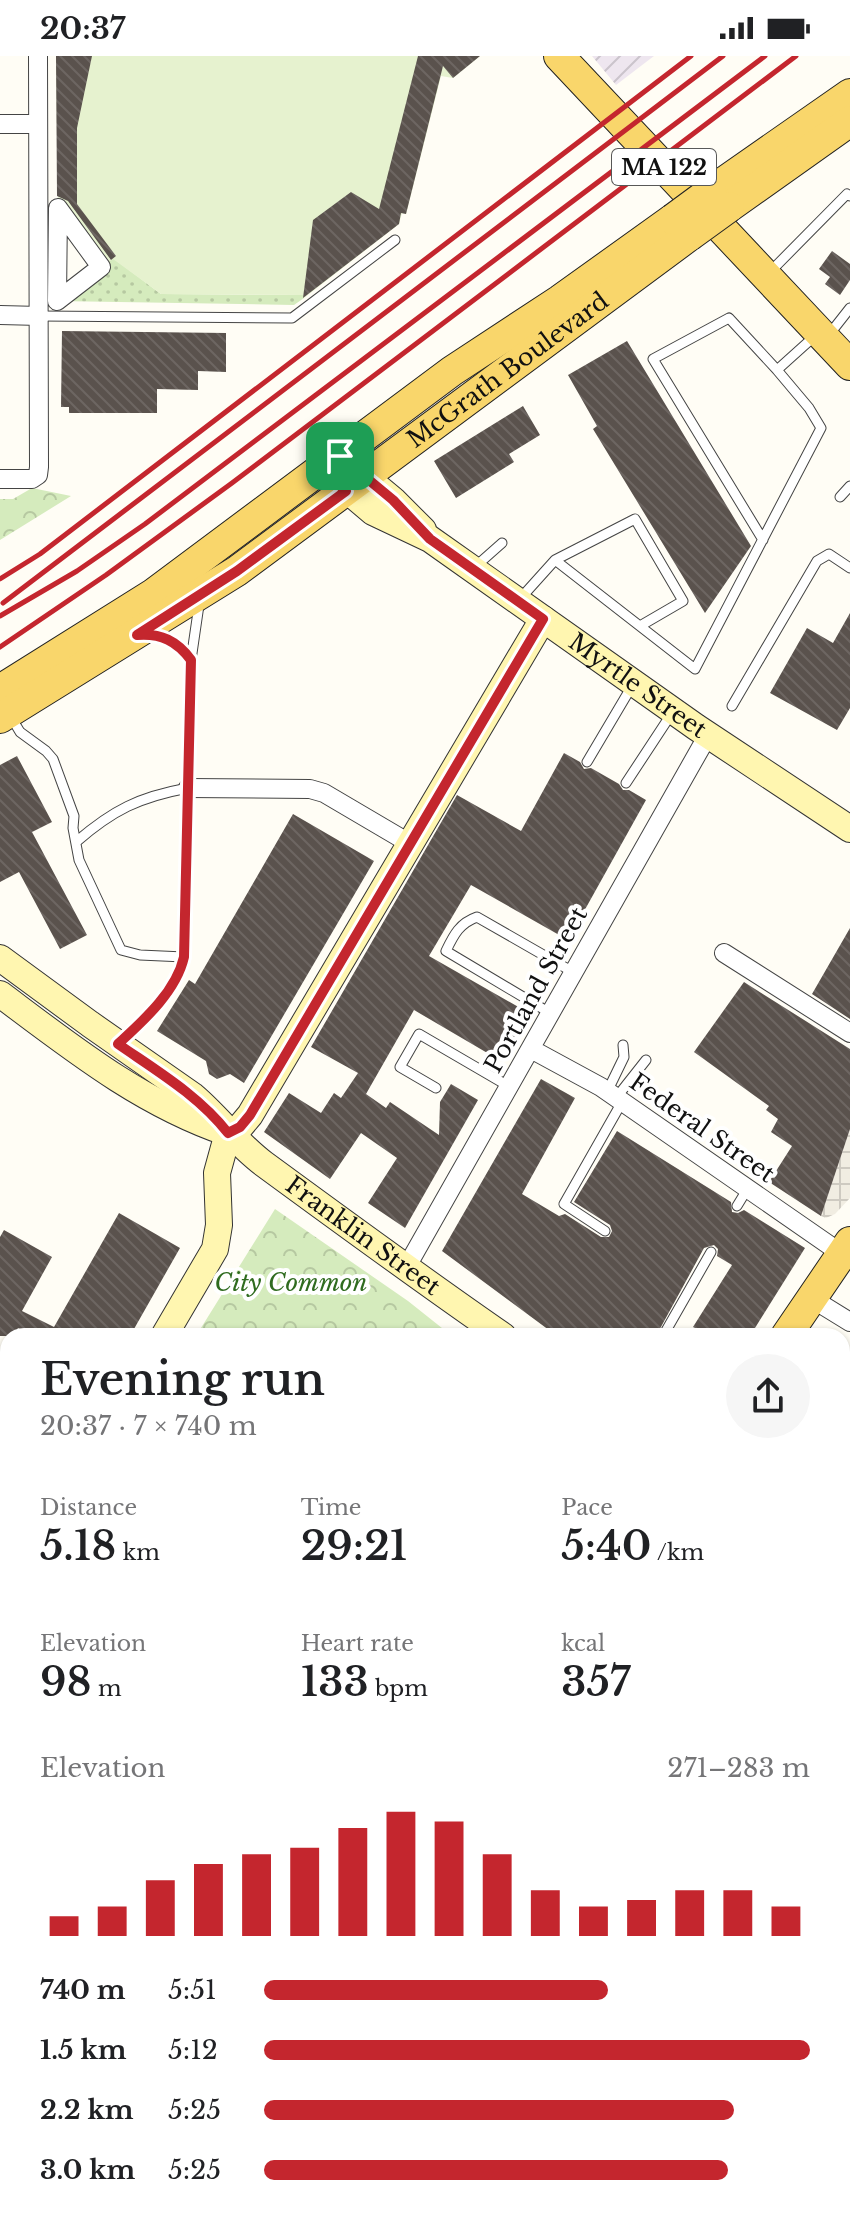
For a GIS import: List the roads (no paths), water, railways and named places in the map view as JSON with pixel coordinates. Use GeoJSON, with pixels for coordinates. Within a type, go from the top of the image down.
{"type":"FeatureCollection","features":[{"type":"Feature","properties":{"kind":"main road","name":"MA 122"},"geometry":{"type":"LineString","coordinates":[[559,56],[850,365]]}},
{"type":"Feature","properties":{"kind":"main road","name":"McGrath Boulevard"},"geometry":{"type":"LineString","coordinates":[[3,707],[137,635],[203,594],[356,484],[850,94]]}},
{"type":"Feature","properties":{"kind":"main road","name":"McGrath Boulevard"},"geometry":{"type":"LineString","coordinates":[[720,199],[850,121]]}},
{"type":"Feature","properties":{"kind":"main road","name":"McGrath Boulevard"},"geometry":{"type":"LineString","coordinates":[[3,707],[467,360],[681,227]]}},
{"type":"Feature","properties":{"kind":"main road","name":"Myrtle Street"},"geometry":{"type":"LineString","coordinates":[[331,462],[356,484],[384,519],[430,539],[673,711],[850,829]]}},
{"type":"Feature","properties":{"kind":"main road"},"geometry":{"type":"LineString","coordinates":[[169,1328],[215,1249],[219,1225],[218,1163],[228,1133],[240,1127],[250,1115],[543,619]]}},
{"type":"Feature","properties":{"kind":"main road","name":"Franklin Street"},"geometry":{"type":"LineString","coordinates":[[0,958],[193,1096],[228,1133],[263,1163],[492,1328]]}},
{"type":"Feature","properties":{"kind":"main road","name":"Franklin Street"},"geometry":{"type":"LineString","coordinates":[[0,994],[113,1077],[177,1114],[228,1133]]}},
{"type":"Feature","properties":{"kind":"main road"},"geometry":{"type":"LineString","coordinates":[[791,1328],[846,1248]]}},
{"type":"Feature","properties":{"kind":"street"},"geometry":{"type":"LineString","coordinates":[[0,479],[32,479],[38,475],[38,56]]}},
{"type":"Feature","properties":{"kind":"street"},"geometry":{"type":"LineString","coordinates":[[0,124],[38,124]]}},
{"type":"Feature","properties":{"kind":"street"},"geometry":{"type":"LineString","coordinates":[[0,315],[40,316]]}},
{"type":"Feature","properties":{"kind":"street","name":"Portland Street"},"geometry":{"type":"LineString","coordinates":[[406,1268],[708,735]]}},
{"type":"Feature","properties":{"kind":"street"},"geometry":{"type":"LineString","coordinates":[[188,788],[310,789],[324,793],[409,843]]}},
{"type":"Feature","properties":{"kind":"street"},"geometry":{"type":"LineString","coordinates":[[724,953],[850,1033]]}},
{"type":"Feature","properties":{"kind":"street","name":"Federal Street"},"geometry":{"type":"LineString","coordinates":[[531,1049],[615,1097],[748,1188],[846,1248]]}},
{"type":"Feature","properties":{"kind":"street"},"geometry":{"type":"LineString","coordinates":[[811,1298],[850,1322]]}},
{"type":"Feature","properties":{"kind":"lane"},"geometry":{"type":"LineString","coordinates":[[766,276],[847,194],[850,196]]}},
{"type":"Feature","properties":{"kind":"lane"},"geometry":{"type":"LineString","coordinates":[[40,316],[292,318],[395,240]]}},
{"type":"Feature","properties":{"kind":"lane"},"geometry":{"type":"LineString","coordinates":[[777,370],[823,336],[850,308]]}},
{"type":"Feature","properties":{"kind":"lane"},"geometry":{"type":"LineString","coordinates":[[555,560],[695,669],[763,540],[821,428],[809,408],[729,318],[653,359],[763,540]]}},
{"type":"Feature","properties":{"kind":"lane"},"geometry":{"type":"LineString","coordinates":[[840,497],[850,486]]}},
{"type":"Feature","properties":{"kind":"lane"},"geometry":{"type":"LineString","coordinates":[[519,600],[555,560],[635,519],[683,601],[640,626]]}},
{"type":"Feature","properties":{"kind":"lane"},"geometry":{"type":"LineString","coordinates":[[473,568],[502,543]]}},
{"type":"Feature","properties":{"kind":"lane"},"geometry":{"type":"LineString","coordinates":[[732,706],[817,561],[829,554],[850,568]]}},
{"type":"Feature","properties":{"kind":"lane"},"geometry":{"type":"LineString","coordinates":[[118,1044],[153,1011],[179,972],[184,957],[191,660],[197,613],[203,594]]}},
{"type":"Feature","properties":{"kind":"lane"},"geometry":{"type":"LineString","coordinates":[[137,635],[162,636],[176,644],[191,660]]}},
{"type":"Feature","properties":{"kind":"lane"},"geometry":{"type":"LineString","coordinates":[[587,762],[634,684]]}},
{"type":"Feature","properties":{"kind":"lane"},"geometry":{"type":"LineString","coordinates":[[3,707],[20,732],[53,759],[74,816],[80,862],[121,950],[140,955],[184,957]]}},
{"type":"Feature","properties":{"kind":"lane"},"geometry":{"type":"LineString","coordinates":[[626,783],[673,711]]}},
{"type":"Feature","properties":{"kind":"lane"},"geometry":{"type":"LineString","coordinates":[[76,842],[106,816],[147,797],[188,788]]}},
{"type":"Feature","properties":{"kind":"lane"},"geometry":{"type":"LineString","coordinates":[[551,1013],[446,951],[452,938],[463,922],[477,917],[573,972]]}},
{"type":"Feature","properties":{"kind":"lane"},"geometry":{"type":"LineString","coordinates":[[436,1088],[400,1067],[419,1034],[510,1087]]}},
{"type":"Feature","properties":{"kind":"lane"},"geometry":{"type":"LineString","coordinates":[[605,1231],[564,1204],[615,1097],[624,1057],[623,1045]]}},
{"type":"Feature","properties":{"kind":"lane"},"geometry":{"type":"LineString","coordinates":[[615,1097],[646,1060]]}},
{"type":"Feature","properties":{"kind":"lane"},"geometry":{"type":"LineString","coordinates":[[737,1206],[748,1188]]}},
{"type":"Feature","properties":{"kind":"lane"},"geometry":{"type":"LineString","coordinates":[[668,1328],[711,1252]]}},
{"type":"Feature","properties":{"kind":"railway"},"geometry":{"type":"LineString","coordinates":[[0,579],[40,554],[691,56]]}},
{"type":"Feature","properties":{"kind":"railway"},"geometry":{"type":"LineString","coordinates":[[3,603],[723,56]]}},
{"type":"Feature","properties":{"kind":"railway"},"geometry":{"type":"LineString","coordinates":[[0,616],[77,571],[145,524],[765,56]]}},
{"type":"Feature","properties":{"kind":"railway"},"geometry":{"type":"LineString","coordinates":[[0,647],[232,483],[796,56]]}},
{"type":"Feature","properties":{"kind":"park label","name":"City Common"},"geometry":{"type":"Point","coordinates":[291,1283]}}]}
